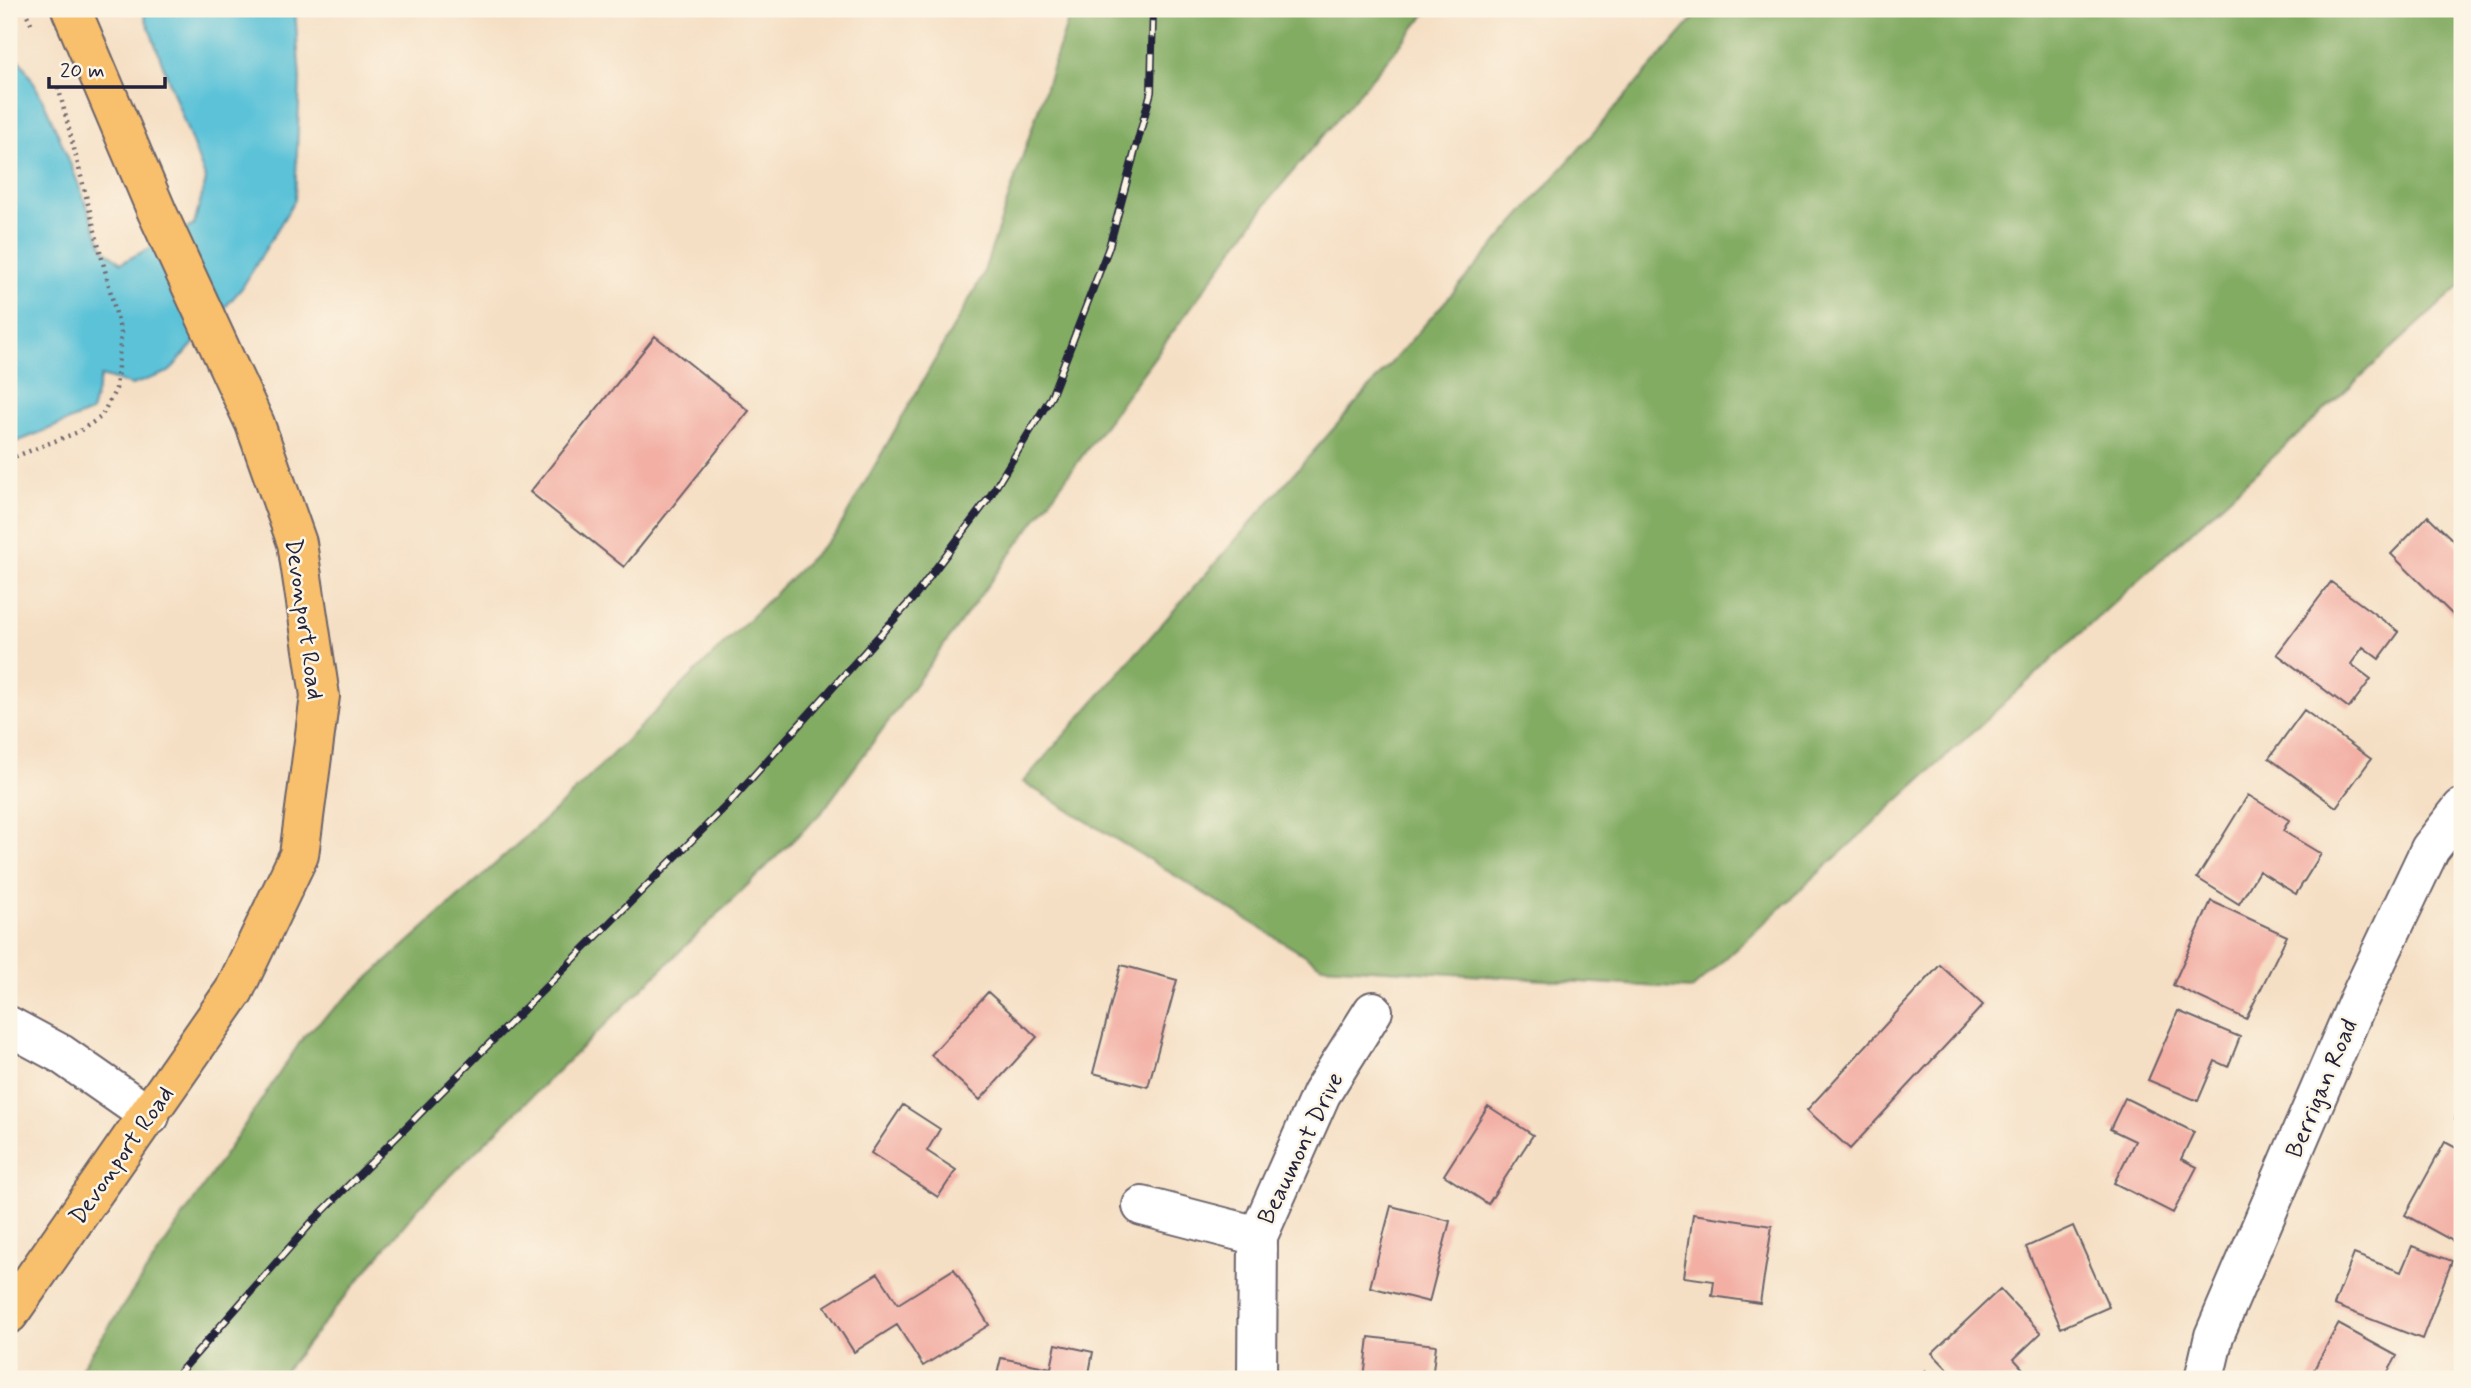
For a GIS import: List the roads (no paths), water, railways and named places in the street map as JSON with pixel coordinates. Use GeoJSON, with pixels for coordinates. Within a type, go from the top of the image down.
{"type":"FeatureCollection","features":[{"type":"Feature","properties":{"kind":"main road","name":"Devonport Road"},"geometry":{"type":"LineString","coordinates":[[9,1314],[150,1116],[234,991],[299,855],[320,696],[297,543],[255,424],[157,212],[71,9]]}},
{"type":"Feature","properties":{"kind":"street","name":"Berrigan Road"},"geometry":{"type":"LineString","coordinates":[[2204,1379],[2214,1336],[2358,1001],[2430,849],[2462,808]]}},
{"type":"Feature","properties":{"kind":"street","name":"Beaumont Drive"},"geometry":{"type":"LineString","coordinates":[[1257,1379],[1258,1236],[1321,1094],[1373,1011]]}},
{"type":"Feature","properties":{"kind":"street"},"geometry":{"type":"LineString","coordinates":[[9,1026],[61,1055],[150,1116]]}},
{"type":"Feature","properties":{"kind":"street"},"geometry":{"type":"LineString","coordinates":[[1142,1206],[1258,1236]]}},
{"type":"Feature","properties":{"kind":"water"},"geometry":{"type":"Polygon","coordinates":[[[142,9],[295,9],[300,79],[295,200],[242,288],[169,372],[132,385],[101,376],[91,412],[9,445],[9,52],[20,61],[47,109],[103,248],[121,263],[194,225],[206,180],[142,9]]]}},
{"type":"Feature","properties":{"kind":"railway"},"geometry":{"type":"LineString","coordinates":[[174,1379],[312,1222],[730,802],[915,596],[989,498],[1051,397],[1109,247],[1151,92],[1153,9]]}}]}
